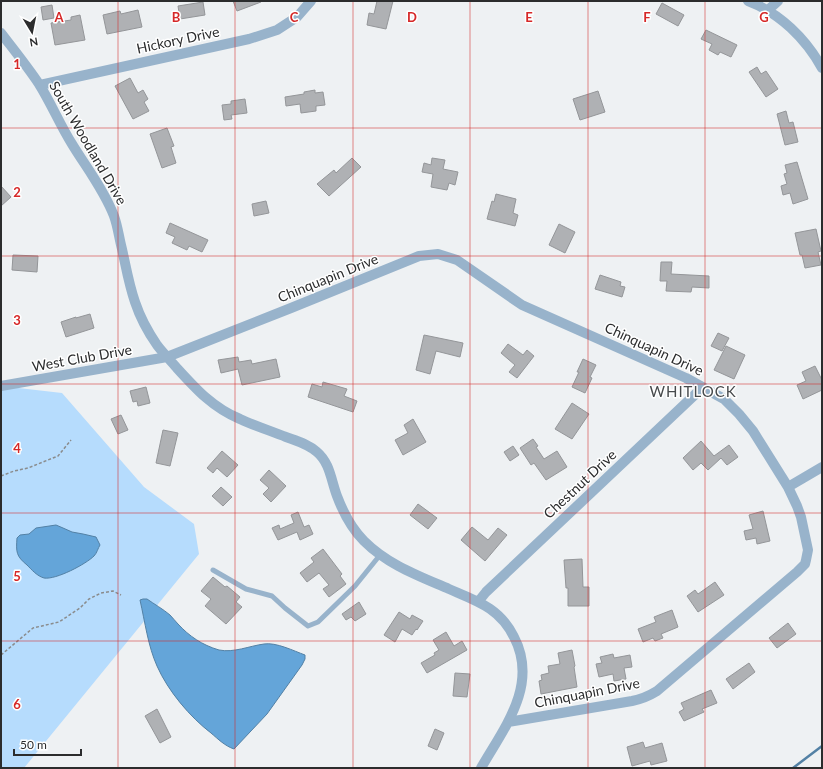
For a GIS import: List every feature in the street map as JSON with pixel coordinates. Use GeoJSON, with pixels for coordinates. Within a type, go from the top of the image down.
{"type":"FeatureCollection","features":[{"type":"Feature","properties":{"kind":"street","name":"Hickory Drive"},"geometry":{"type":"LineString","coordinates":[[40,85],[249,39],[277,30],[297,17],[312,1]]}},
{"type":"Feature","properties":{"kind":"street"},"geometry":{"type":"LineString","coordinates":[[748,1],[768,10],[785,22],[805,42],[822,68]]}},
{"type":"Feature","properties":{"kind":"street"},"geometry":{"type":"LineString","coordinates":[[768,10],[778,1]]}},
{"type":"Feature","properties":{"kind":"street","name":"South Woodland Drive"},"geometry":{"type":"LineString","coordinates":[[1,33],[40,85],[70,141],[109,204],[115,218],[134,301],[148,330],[167,357],[203,395],[220,409],[241,419],[307,445],[319,453],[326,463],[340,504],[352,526],[364,541],[380,555],[401,568],[478,602],[489,608],[503,620],[514,638],[520,654],[523,671],[521,690],[517,704],[482,768]]}},
{"type":"Feature","properties":{"kind":"street","name":"Chinquapin Drive"},"geometry":{"type":"LineString","coordinates":[[167,357],[419,256],[438,254],[457,260],[522,305],[703,387],[724,399],[739,414],[759,440],[788,487],[801,517],[805,533],[808,550],[805,564],[657,691],[649,696],[641,699],[508,722]]}},
{"type":"Feature","properties":{"kind":"street","name":"West Club Drive"},"geometry":{"type":"LineString","coordinates":[[1,386],[167,357]]}},
{"type":"Feature","properties":{"kind":"street","name":"Chestnut Drive"},"geometry":{"type":"LineString","coordinates":[[478,602],[486,592],[703,387]]}},
{"type":"Feature","properties":{"kind":"street"},"geometry":{"type":"LineString","coordinates":[[788,487],[822,467]]}},
{"type":"Feature","properties":{"kind":"lane"},"geometry":{"type":"LineString","coordinates":[[213,570],[246,589],[272,596],[308,626],[318,622],[355,586],[380,555]]}},
{"type":"Feature","properties":{"kind":"path"},"geometry":{"type":"LineString","coordinates":[[1,476],[28,468],[58,456],[71,440]]}},
{"type":"Feature","properties":{"kind":"path"},"geometry":{"type":"LineString","coordinates":[[1,656],[33,628],[59,622],[80,608],[89,599],[102,593],[113,591],[121,595]]}},
{"type":"Feature","properties":{"kind":"shaded area"},"geometry":{"type":"Polygon","coordinates":[[[1,386],[62,393],[144,487],[194,524],[199,554],[24,768],[1,768],[1,386]]]}},
{"type":"Feature","properties":{"kind":"shaded area"},"geometry":{"type":"Polygon","coordinates":[[[56,525],[72,532],[96,537],[100,545],[94,556],[84,563],[56,577],[44,578],[35,573],[23,562],[17,550],[17,538],[20,535],[29,534],[36,528],[56,525]]]}},
{"type":"Feature","properties":{"kind":"shaded area"},"geometry":{"type":"Polygon","coordinates":[[[147,599],[170,615],[182,628],[201,643],[213,648],[230,651],[258,645],[274,644],[305,655],[302,665],[267,714],[234,749],[222,742],[203,727],[180,703],[167,685],[151,650],[140,600],[147,599]]]}},
{"type":"Feature","properties":{"kind":"building"},"geometry":{"type":"Polygon","coordinates":[[[233,1],[261,1],[261,2],[237,11],[233,1]]]}},
{"type":"Feature","properties":{"kind":"building"},"geometry":{"type":"Polygon","coordinates":[[[377,1],[393,1],[386,29],[367,25],[369,13],[374,14],[377,1]]]}},
{"type":"Feature","properties":{"kind":"building"},"geometry":{"type":"Polygon","coordinates":[[[203,2],[205,15],[180,19],[178,6],[203,2]]]}},
{"type":"Feature","properties":{"kind":"building"},"geometry":{"type":"Polygon","coordinates":[[[662,3],[684,15],[678,26],[656,14],[662,3]]]}},
{"type":"Feature","properties":{"kind":"building"},"geometry":{"type":"Polygon","coordinates":[[[52,5],[54,18],[43,20],[41,7],[52,5]]]}},
{"type":"Feature","properties":{"kind":"building"},"geometry":{"type":"Polygon","coordinates":[[[138,10],[142,27],[107,34],[103,15],[120,11],[121,14],[138,10]]]}},
{"type":"Feature","properties":{"kind":"building"},"geometry":{"type":"Polygon","coordinates":[[[80,15],[85,40],[55,45],[51,23],[71,20],[71,17],[80,15]]]}},
{"type":"Feature","properties":{"kind":"building"},"geometry":{"type":"Polygon","coordinates":[[[706,30],[737,45],[731,57],[720,52],[718,55],[709,50],[712,44],[701,39],[706,30]]]}},
{"type":"Feature","properties":{"kind":"building"},"geometry":{"type":"Polygon","coordinates":[[[757,67],[761,74],[766,71],[778,89],[766,97],[749,72],[757,67]]]}},
{"type":"Feature","properties":{"kind":"building"},"geometry":{"type":"Polygon","coordinates":[[[130,78],[138,93],[143,90],[148,99],[144,102],[149,111],[133,119],[115,86],[130,78]]]}},
{"type":"Feature","properties":{"kind":"building"},"geometry":{"type":"Polygon","coordinates":[[[315,90],[315,93],[323,92],[325,105],[316,106],[316,111],[301,113],[300,104],[286,106],[285,97],[304,94],[304,92],[315,90]]]}},
{"type":"Feature","properties":{"kind":"building"},"geometry":{"type":"Polygon","coordinates":[[[598,91],[605,112],[580,120],[573,99],[598,91]]]}},
{"type":"Feature","properties":{"kind":"building"},"geometry":{"type":"Polygon","coordinates":[[[245,99],[247,113],[231,115],[232,119],[224,120],[222,105],[231,104],[231,101],[245,99]]]}},
{"type":"Feature","properties":{"kind":"building"},"geometry":{"type":"Polygon","coordinates":[[[786,111],[789,123],[793,122],[798,142],[785,145],[777,114],[786,111]]]}},
{"type":"Feature","properties":{"kind":"building"},"geometry":{"type":"Polygon","coordinates":[[[167,128],[174,146],[171,147],[176,163],[162,168],[150,134],[167,128]]]}},
{"type":"Feature","properties":{"kind":"building"},"geometry":{"type":"Polygon","coordinates":[[[352,158],[361,167],[329,196],[317,184],[334,170],[336,173],[352,158]]]}},
{"type":"Feature","properties":{"kind":"building"},"geometry":{"type":"Polygon","coordinates":[[[432,158],[445,160],[443,169],[458,172],[455,185],[449,183],[447,190],[431,187],[433,174],[422,172],[424,163],[431,165],[432,158]]]}},
{"type":"Feature","properties":{"kind":"building"},"geometry":{"type":"Polygon","coordinates":[[[797,162],[808,199],[793,204],[790,193],[783,195],[781,186],[787,184],[784,174],[787,173],[785,165],[797,162]]]}},
{"type":"Feature","properties":{"kind":"building"},"geometry":{"type":"Polygon","coordinates":[[[1,186],[11,197],[1,206],[1,186]]]}},
{"type":"Feature","properties":{"kind":"building"},"geometry":{"type":"Polygon","coordinates":[[[496,194],[516,199],[513,213],[518,215],[515,226],[487,219],[492,201],[494,202],[496,194]]]}},
{"type":"Feature","properties":{"kind":"building"},"geometry":{"type":"Polygon","coordinates":[[[266,201],[269,213],[254,216],[252,204],[266,201]]]}},
{"type":"Feature","properties":{"kind":"building"},"geometry":{"type":"Polygon","coordinates":[[[170,223],[208,240],[202,252],[189,246],[187,250],[172,243],[175,237],[166,233],[170,223]]]}},
{"type":"Feature","properties":{"kind":"building"},"geometry":{"type":"Polygon","coordinates":[[[559,224],[575,232],[565,253],[549,245],[559,224]]]}},
{"type":"Feature","properties":{"kind":"building"},"geometry":{"type":"Polygon","coordinates":[[[816,229],[821,251],[818,252],[821,265],[805,268],[802,255],[800,255],[795,233],[816,229]]]}},
{"type":"Feature","properties":{"kind":"building"},"geometry":{"type":"Polygon","coordinates":[[[13,255],[38,256],[37,272],[12,270],[13,255]]]}},
{"type":"Feature","properties":{"kind":"building"},"geometry":{"type":"Polygon","coordinates":[[[661,262],[672,262],[671,274],[709,276],[709,288],[692,287],[691,292],[666,291],[667,281],[660,281],[661,262]]]}},
{"type":"Feature","properties":{"kind":"building"},"geometry":{"type":"Polygon","coordinates":[[[600,275],[621,282],[620,286],[625,287],[622,297],[595,289],[600,275]]]}},
{"type":"Feature","properties":{"kind":"building"},"geometry":{"type":"Polygon","coordinates":[[[90,314],[94,328],[66,337],[61,322],[90,314]]]}},
{"type":"Feature","properties":{"kind":"building"},"geometry":{"type":"Polygon","coordinates":[[[718,333],[729,338],[722,351],[711,346],[718,333]]]}},
{"type":"Feature","properties":{"kind":"building"},"geometry":{"type":"Polygon","coordinates":[[[424,335],[463,343],[460,357],[436,351],[430,374],[416,370],[424,335]]]}},
{"type":"Feature","properties":{"kind":"building"},"geometry":{"type":"Polygon","coordinates":[[[508,344],[523,355],[527,350],[534,356],[517,378],[509,372],[515,365],[501,353],[508,344]]]}},
{"type":"Feature","properties":{"kind":"building"},"geometry":{"type":"Polygon","coordinates":[[[726,346],[745,355],[734,379],[714,370],[726,346]]]}},
{"type":"Feature","properties":{"kind":"building"},"geometry":{"type":"Polygon","coordinates":[[[238,357],[239,362],[251,360],[252,364],[276,359],[280,377],[242,385],[238,369],[221,373],[218,360],[238,357]]]}},
{"type":"Feature","properties":{"kind":"building"},"geometry":{"type":"Polygon","coordinates":[[[583,359],[596,365],[585,393],[572,387],[583,359]]]}},
{"type":"Feature","properties":{"kind":"building"},"geometry":{"type":"Polygon","coordinates":[[[815,366],[822,380],[822,390],[803,399],[797,385],[806,381],[802,372],[815,366]]]}},
{"type":"Feature","properties":{"kind":"building"},"geometry":{"type":"Polygon","coordinates":[[[323,382],[347,389],[344,396],[357,401],[353,412],[308,397],[312,384],[322,387],[323,382]]]}},
{"type":"Feature","properties":{"kind":"building"},"geometry":{"type":"Polygon","coordinates":[[[146,387],[150,403],[138,406],[137,401],[133,402],[130,391],[146,387]]]}},
{"type":"Feature","properties":{"kind":"building"},"geometry":{"type":"Polygon","coordinates":[[[572,403],[589,414],[572,439],[555,429],[572,403]]]}},
{"type":"Feature","properties":{"kind":"building"},"geometry":{"type":"Polygon","coordinates":[[[121,415],[128,430],[118,434],[111,419],[121,415]]]}},
{"type":"Feature","properties":{"kind":"building"},"geometry":{"type":"Polygon","coordinates":[[[413,419],[426,442],[403,455],[395,440],[408,433],[404,425],[413,419]]]}},
{"type":"Feature","properties":{"kind":"building"},"geometry":{"type":"Polygon","coordinates":[[[163,430],[178,433],[170,466],[156,463],[163,430]]]}},
{"type":"Feature","properties":{"kind":"building"},"geometry":{"type":"Polygon","coordinates":[[[533,439],[538,446],[536,447],[544,459],[557,451],[567,467],[546,480],[534,463],[531,465],[520,448],[533,439]]]}},
{"type":"Feature","properties":{"kind":"building"},"geometry":{"type":"Polygon","coordinates":[[[701,441],[714,456],[729,445],[738,457],[727,465],[721,458],[708,470],[701,463],[693,470],[683,458],[701,441]]]}},
{"type":"Feature","properties":{"kind":"building"},"geometry":{"type":"Polygon","coordinates":[[[513,446],[519,455],[510,461],[504,452],[513,446]]]}},
{"type":"Feature","properties":{"kind":"building"},"geometry":{"type":"Polygon","coordinates":[[[222,451],[238,465],[227,477],[217,468],[213,473],[207,468],[222,451]]]}},
{"type":"Feature","properties":{"kind":"building"},"geometry":{"type":"Polygon","coordinates":[[[269,470],[286,486],[271,502],[263,494],[269,488],[260,480],[269,470]]]}},
{"type":"Feature","properties":{"kind":"building"},"geometry":{"type":"Polygon","coordinates":[[[221,487],[232,497],[223,506],[212,496],[221,487]]]}},
{"type":"Feature","properties":{"kind":"building"},"geometry":{"type":"Polygon","coordinates":[[[418,504],[437,518],[428,529],[410,515],[418,504]]]}},
{"type":"Feature","properties":{"kind":"building"},"geometry":{"type":"Polygon","coordinates":[[[763,511],[770,541],[757,544],[756,538],[746,540],[744,531],[753,529],[749,515],[763,511]]]}},
{"type":"Feature","properties":{"kind":"building"},"geometry":{"type":"Polygon","coordinates":[[[298,512],[304,527],[309,525],[313,534],[300,540],[297,532],[278,540],[272,528],[279,525],[280,529],[294,523],[291,515],[298,512]]]}},
{"type":"Feature","properties":{"kind":"building"},"geometry":{"type":"Polygon","coordinates":[[[472,527],[488,540],[498,528],[507,535],[485,561],[461,540],[472,527]]]}},
{"type":"Feature","properties":{"kind":"building"},"geometry":{"type":"Polygon","coordinates":[[[323,549],[342,574],[340,576],[346,584],[329,597],[323,589],[329,585],[319,573],[307,582],[300,573],[314,562],[311,558],[323,549]]]}},
{"type":"Feature","properties":{"kind":"building"},"geometry":{"type":"Polygon","coordinates":[[[582,559],[583,587],[589,587],[589,606],[568,606],[568,588],[566,588],[564,560],[582,559]]]}},
{"type":"Feature","properties":{"kind":"building"},"geometry":{"type":"Polygon","coordinates":[[[213,577],[240,597],[236,602],[242,607],[226,624],[205,606],[211,599],[201,591],[213,577]]]}},
{"type":"Feature","properties":{"kind":"building"},"geometry":{"type":"Polygon","coordinates":[[[715,582],[724,595],[698,612],[687,596],[695,590],[698,594],[715,582]]]}},
{"type":"Feature","properties":{"kind":"building"},"geometry":{"type":"Polygon","coordinates":[[[359,602],[366,614],[355,621],[351,617],[346,620],[342,614],[359,602]]]}},
{"type":"Feature","properties":{"kind":"building"},"geometry":{"type":"Polygon","coordinates":[[[672,610],[678,627],[661,634],[663,638],[655,641],[653,638],[643,642],[638,629],[656,622],[654,617],[672,610]]]}},
{"type":"Feature","properties":{"kind":"building"},"geometry":{"type":"Polygon","coordinates":[[[399,612],[410,619],[412,615],[423,621],[412,635],[402,629],[395,642],[384,635],[399,612]]]}},
{"type":"Feature","properties":{"kind":"building"},"geometry":{"type":"Polygon","coordinates":[[[788,623],[796,634],[777,648],[769,638],[788,623]]]}},
{"type":"Feature","properties":{"kind":"building"},"geometry":{"type":"Polygon","coordinates":[[[446,632],[454,646],[462,641],[467,650],[427,673],[421,663],[435,655],[434,653],[439,650],[433,640],[446,632]]]}},
{"type":"Feature","properties":{"kind":"building"},"geometry":{"type":"Polygon","coordinates":[[[572,650],[577,687],[541,694],[539,681],[542,680],[541,675],[549,673],[548,666],[560,664],[558,653],[572,650]]]}},
{"type":"Feature","properties":{"kind":"building"},"geometry":{"type":"Polygon","coordinates":[[[613,654],[614,658],[630,655],[632,667],[624,668],[626,679],[614,681],[613,674],[599,677],[596,664],[602,663],[600,657],[613,654]]]}},
{"type":"Feature","properties":{"kind":"building"},"geometry":{"type":"Polygon","coordinates":[[[749,663],[755,672],[733,689],[726,679],[749,663]]]}},
{"type":"Feature","properties":{"kind":"building"},"geometry":{"type":"Polygon","coordinates":[[[455,673],[470,674],[467,697],[453,696],[455,673]]]}},
{"type":"Feature","properties":{"kind":"building"},"geometry":{"type":"Polygon","coordinates":[[[711,690],[717,703],[702,709],[704,712],[684,721],[679,712],[684,709],[681,703],[711,690]]]}},
{"type":"Feature","properties":{"kind":"building"},"geometry":{"type":"Polygon","coordinates":[[[157,709],[171,737],[160,743],[145,716],[157,709]]]}},
{"type":"Feature","properties":{"kind":"building"},"geometry":{"type":"Polygon","coordinates":[[[435,729],[444,733],[437,750],[428,746],[435,729]]]}},
{"type":"Feature","properties":{"kind":"building"},"geometry":{"type":"Polygon","coordinates":[[[643,742],[645,748],[662,743],[667,761],[651,765],[650,761],[632,766],[627,747],[643,742]]]}},
{"type":"Feature","properties":{"kind":"waterway"},"geometry":{"type":"LineString","coordinates":[[793,768],[822,746]]}},
{"type":"Feature","properties":{"kind":"district","name":"WHITLOCK"},"geometry":{"type":"Point","coordinates":[693,392]}}]}
